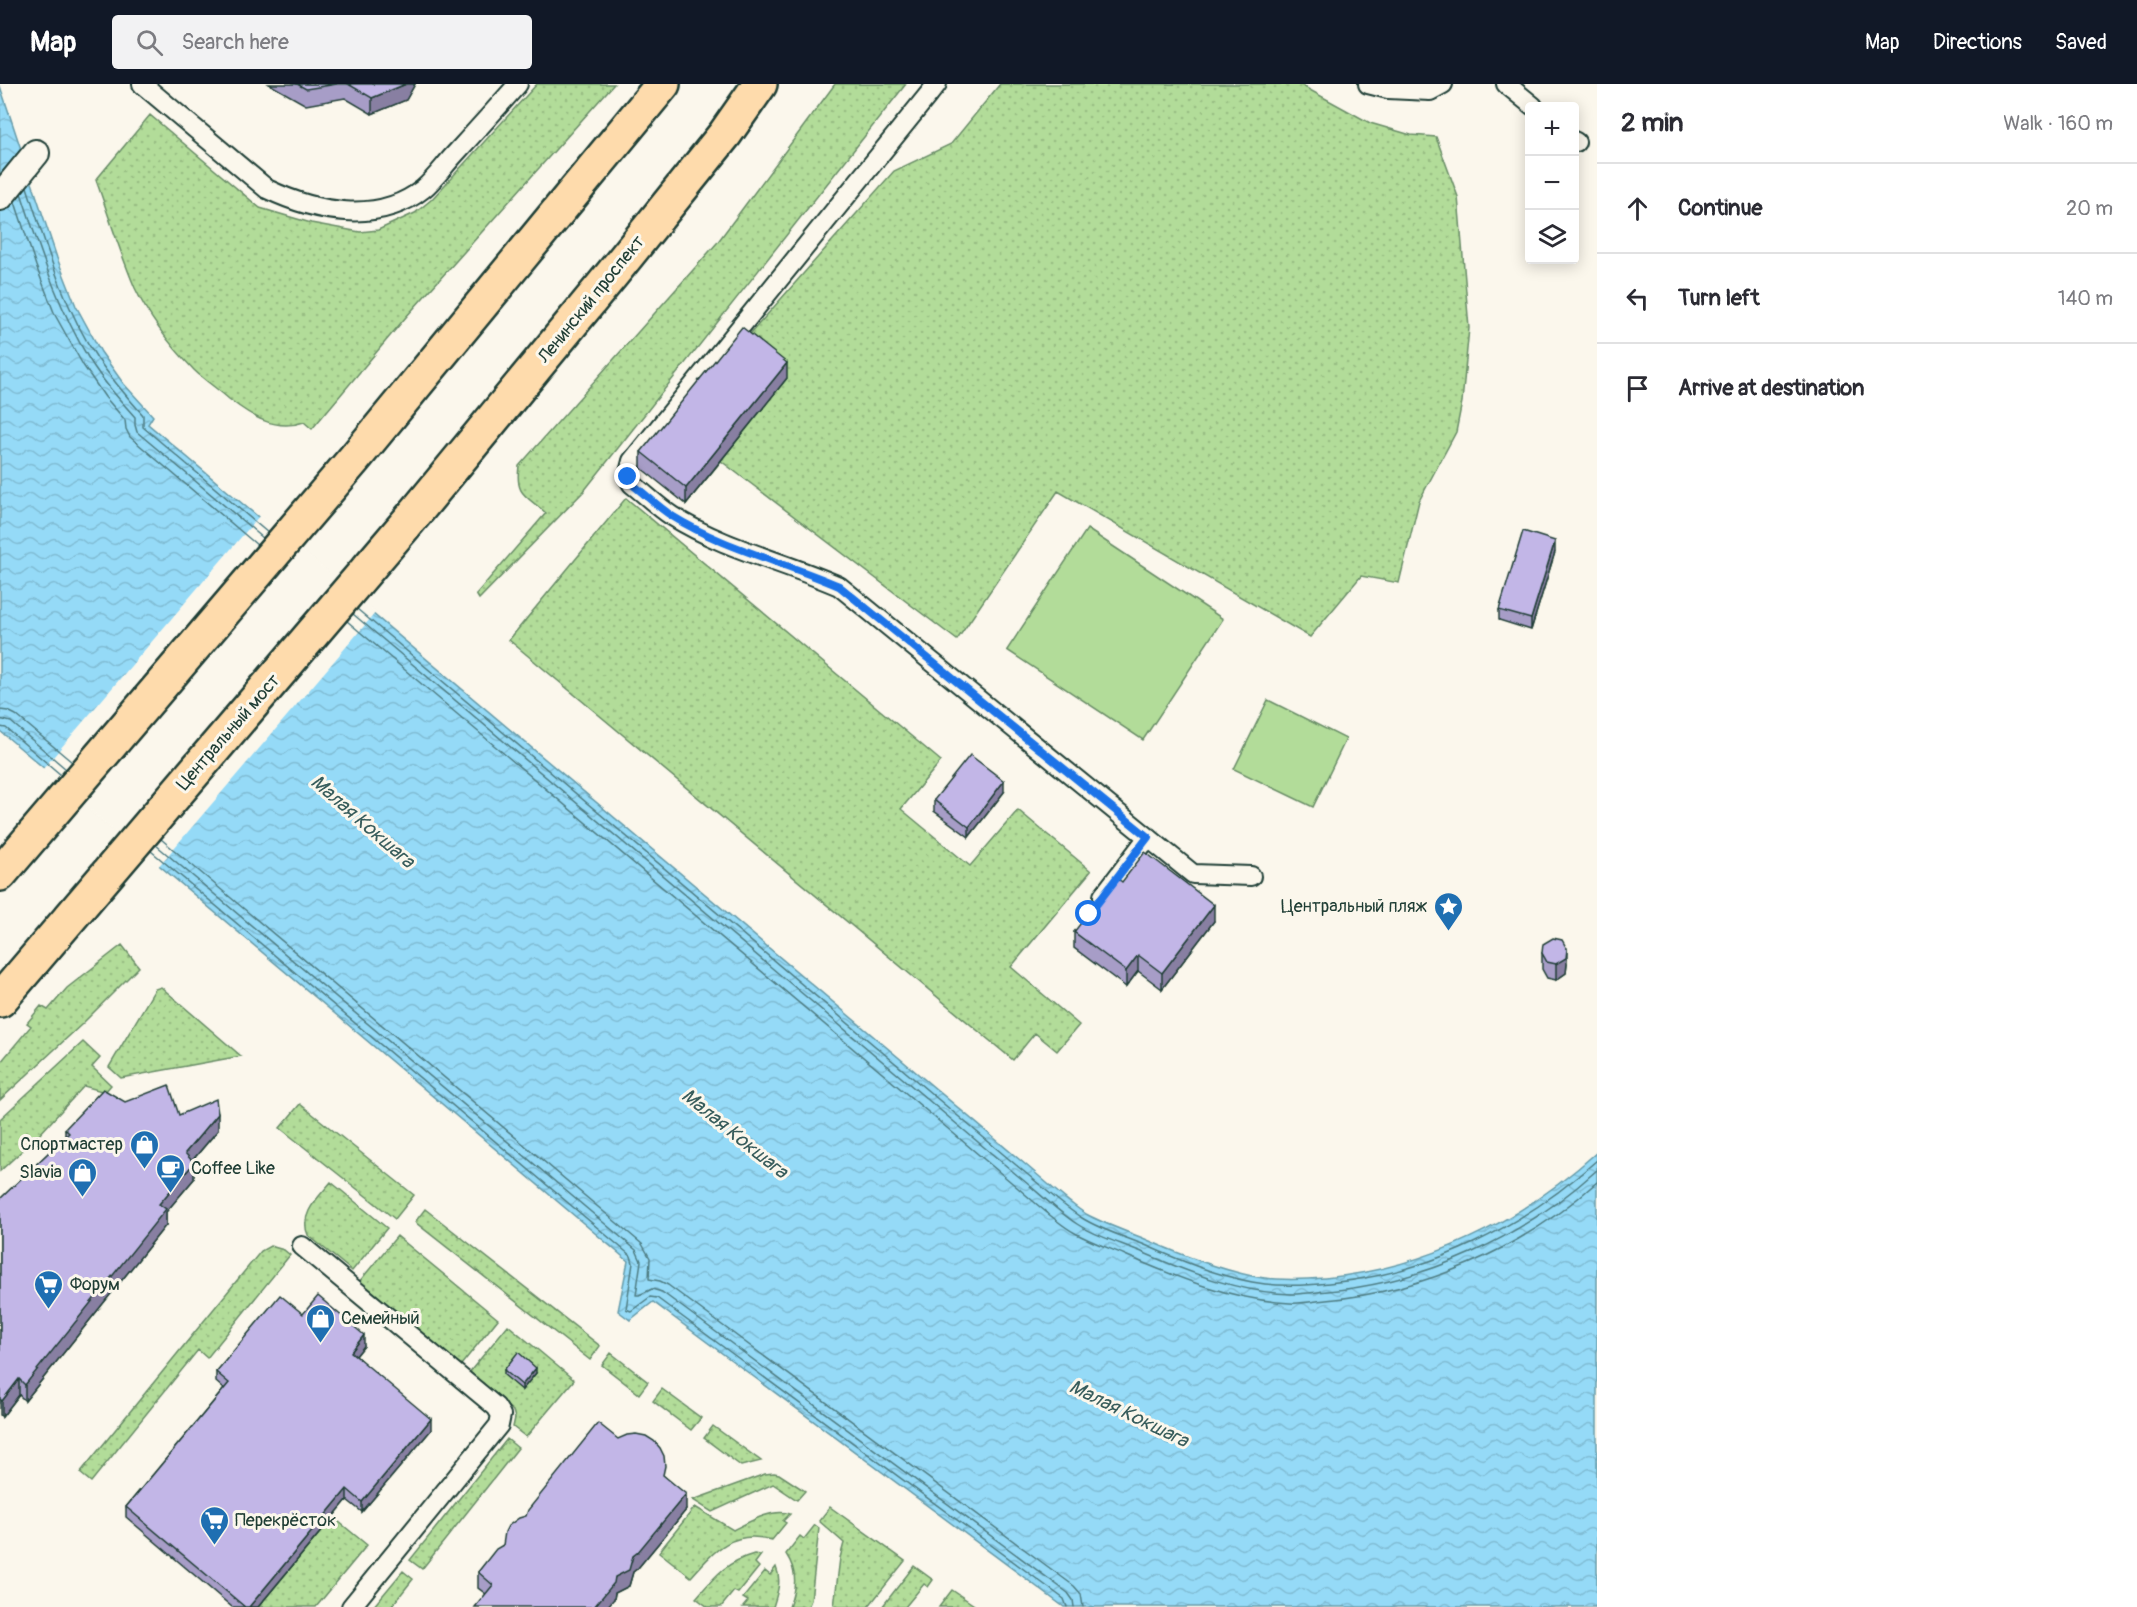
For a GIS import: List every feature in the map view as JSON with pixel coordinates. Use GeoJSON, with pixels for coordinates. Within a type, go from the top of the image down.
{"type":"FeatureCollection","features":[{"type":"Feature","properties":{"kind":"main road"},"geometry":{"type":"LineString","coordinates":[[0,874],[355,458],[663,84]]}},
{"type":"Feature","properties":{"kind":"main road","name":"Ленинский проспект"},"geometry":{"type":"LineString","coordinates":[[417,511],[725,134],[760,84]]}},
{"type":"Feature","properties":{"kind":"main road","name":"Центральный мост"},"geometry":{"type":"LineString","coordinates":[[0,1000],[417,511]]}},
{"type":"Feature","properties":{"kind":"street"},"geometry":{"type":"LineString","coordinates":[[0,197],[36,153]]}},
{"type":"Feature","properties":{"kind":"lane"},"geometry":{"type":"LineString","coordinates":[[142,84],[267,189],[316,207],[346,212],[377,210],[399,203],[423,189],[518,84]]}},
{"type":"Feature","properties":{"kind":"lane"},"geometry":{"type":"LineString","coordinates":[[938,84],[632,461],[628,477],[632,484],[670,515],[713,538],[839,586],[1193,874],[1251,876]]}},
{"type":"Feature","properties":{"kind":"lane"},"geometry":{"type":"LineString","coordinates":[[1368,84],[1388,89],[1430,91],[1443,84]]}},
{"type":"Feature","properties":{"kind":"lane"},"geometry":{"type":"LineString","coordinates":[[1506,84],[1528,102]]}},
{"type":"Feature","properties":{"kind":"lane"},"geometry":{"type":"LineString","coordinates":[[1089,914],[1148,837]]}},
{"type":"Feature","properties":{"kind":"lane"},"geometry":{"type":"LineString","coordinates":[[302,1246],[496,1407],[501,1415],[499,1425],[351,1607]]}},
{"type":"Feature","properties":{"kind":"green space"},"geometry":{"type":"Polygon","coordinates":[[[537,84],[614,84],[406,317],[312,429],[304,422],[293,425],[273,424],[255,416],[237,405],[202,377],[177,351],[154,321],[135,288],[96,180],[150,115],[260,208],[311,223],[360,232],[378,230],[415,213],[432,199],[537,84]]]}},
{"type":"Feature","properties":{"kind":"green space"},"geometry":{"type":"Polygon","coordinates":[[[835,84],[906,84],[584,491],[479,599],[476,594],[546,513],[521,489],[518,476],[519,466],[717,243],[835,84]]]}},
{"type":"Feature","properties":{"kind":"green space"},"geometry":{"type":"Polygon","coordinates":[[[1000,84],[1299,84],[1370,123],[1411,135],[1436,137],[1458,197],[1469,328],[1462,402],[1456,432],[1419,501],[1399,583],[1361,576],[1310,637],[1058,491],[957,640],[721,461],[686,504],[742,343],[894,171],[951,144],[1000,84]]]}},
{"type":"Feature","properties":{"kind":"green space"},"geometry":{"type":"Polygon","coordinates":[[[626,498],[941,761],[901,809],[970,866],[1018,810],[1091,871],[1011,967],[1079,1025],[1057,1051],[1035,1033],[1013,1060],[509,640],[626,498]]]}},
{"type":"Feature","properties":{"kind":"green space"},"geometry":{"type":"Polygon","coordinates":[[[1087,529],[1223,619],[1143,740],[1007,650],[1087,529]]]}},
{"type":"Feature","properties":{"kind":"green space"},"geometry":{"type":"Polygon","coordinates":[[[1268,700],[1346,739],[1313,807],[1234,769],[1268,700]]]}},
{"type":"Feature","properties":{"kind":"green space"},"geometry":{"type":"Polygon","coordinates":[[[122,945],[139,967],[81,1025],[0,1100],[0,1063],[31,1026],[27,1023],[41,1006],[48,1010],[67,988],[122,945]]]}},
{"type":"Feature","properties":{"kind":"green space"},"geometry":{"type":"Polygon","coordinates":[[[161,987],[241,1056],[121,1078],[109,1067],[155,989],[161,987]]]}},
{"type":"Feature","properties":{"kind":"green space"},"geometry":{"type":"Polygon","coordinates":[[[83,1042],[100,1058],[92,1067],[111,1085],[105,1092],[84,1086],[39,1135],[0,1171],[0,1119],[83,1042]]]}},
{"type":"Feature","properties":{"kind":"green space"},"geometry":{"type":"Polygon","coordinates":[[[300,1104],[414,1195],[395,1219],[280,1128],[300,1104]]]}},
{"type":"Feature","properties":{"kind":"green space"},"geometry":{"type":"Polygon","coordinates":[[[331,1182],[387,1228],[352,1271],[308,1235],[306,1227],[311,1207],[331,1182]]]}},
{"type":"Feature","properties":{"kind":"green space"},"geometry":{"type":"Polygon","coordinates":[[[425,1209],[600,1346],[590,1360],[415,1222],[425,1209]]]}},
{"type":"Feature","properties":{"kind":"green space"},"geometry":{"type":"Polygon","coordinates":[[[397,1236],[498,1319],[461,1365],[359,1282],[397,1236]]]}},
{"type":"Feature","properties":{"kind":"green space"},"geometry":{"type":"Polygon","coordinates":[[[270,1246],[284,1250],[290,1255],[207,1358],[198,1350],[91,1482],[80,1473],[261,1251],[270,1246]]]}},
{"type":"Feature","properties":{"kind":"green space"},"geometry":{"type":"Polygon","coordinates":[[[508,1325],[574,1380],[526,1437],[513,1427],[515,1418],[513,1411],[468,1374],[508,1325]]]}},
{"type":"Feature","properties":{"kind":"green space"},"geometry":{"type":"Polygon","coordinates":[[[611,1353],[648,1382],[639,1394],[602,1365],[611,1353]]]}},
{"type":"Feature","properties":{"kind":"green space"},"geometry":{"type":"Polygon","coordinates":[[[662,1389],[701,1418],[691,1430],[653,1401],[662,1389]]]}},
{"type":"Feature","properties":{"kind":"green space"},"geometry":{"type":"Polygon","coordinates":[[[713,1426],[761,1461],[741,1466],[704,1438],[713,1426]]]}},
{"type":"Feature","properties":{"kind":"green space"},"geometry":{"type":"Polygon","coordinates":[[[507,1439],[518,1448],[422,1569],[410,1560],[507,1439]]]}},
{"type":"Feature","properties":{"kind":"green space"},"geometry":{"type":"Polygon","coordinates":[[[774,1473],[805,1491],[797,1500],[773,1484],[712,1512],[693,1500],[765,1474],[774,1473]]]}},
{"type":"Feature","properties":{"kind":"green space"},"geometry":{"type":"Polygon","coordinates":[[[695,1507],[733,1530],[768,1514],[790,1514],[783,1521],[786,1523],[772,1540],[746,1537],[726,1544],[708,1558],[691,1577],[659,1552],[695,1507]]]}},
{"type":"Feature","properties":{"kind":"green space"},"geometry":{"type":"Polygon","coordinates":[[[830,1507],[905,1561],[868,1607],[834,1607],[844,1543],[819,1521],[830,1507]]]}},
{"type":"Feature","properties":{"kind":"green space"},"geometry":{"type":"Polygon","coordinates":[[[333,1517],[367,1545],[316,1607],[258,1607],[333,1517]]]}},
{"type":"Feature","properties":{"kind":"green space"},"geometry":{"type":"Polygon","coordinates":[[[815,1525],[819,1528],[811,1600],[808,1607],[789,1607],[795,1580],[793,1567],[786,1554],[800,1536],[804,1539],[815,1525]]]}},
{"type":"Feature","properties":{"kind":"green space"},"geometry":{"type":"Polygon","coordinates":[[[754,1554],[761,1555],[755,1563],[759,1567],[738,1593],[734,1591],[721,1607],[708,1607],[696,1598],[728,1566],[754,1554]]]}},
{"type":"Feature","properties":{"kind":"green space"},"geometry":{"type":"Polygon","coordinates":[[[914,1566],[933,1580],[928,1587],[924,1584],[905,1607],[882,1607],[914,1566]]]}},
{"type":"Feature","properties":{"kind":"green space"},"geometry":{"type":"Polygon","coordinates":[[[776,1567],[779,1582],[773,1607],[743,1607],[748,1601],[743,1598],[765,1571],[770,1575],[776,1567]]]}},
{"type":"Feature","properties":{"kind":"green space"},"geometry":{"type":"Polygon","coordinates":[[[403,1571],[413,1579],[391,1607],[373,1607],[403,1571]]]}},
{"type":"Feature","properties":{"kind":"green space"},"geometry":{"type":"Polygon","coordinates":[[[952,1590],[977,1607],[939,1607],[952,1590]]]}},
{"type":"Feature","properties":{"kind":"water","name":"Малая Кокшага"},"geometry":{"type":"Polygon","coordinates":[[[0,86],[57,258],[76,306],[101,352],[123,383],[153,416],[148,424],[1086,1214],[1184,1255],[1238,1273],[1261,1278],[1298,1280],[1325,1278],[1363,1273],[1400,1264],[1471,1237],[1505,1220],[1537,1199],[1597,1152],[1597,1607],[1064,1607],[653,1302],[630,1320],[618,1311],[628,1261],[0,731],[0,86]]]}},
{"type":"Feature","properties":{"kind":"pier"},"geometry":{"type":"Polygon","coordinates":[[[260,515],[376,612],[157,868],[42,770],[260,515]]]}},
{"type":"Feature","properties":{"kind":"building"},"geometry":{"type":"Polygon","coordinates":[[[297,84],[337,84],[306,89],[297,84]]]}},
{"type":"Feature","properties":{"kind":"building"},"geometry":{"type":"Polygon","coordinates":[[[348,84],[406,84],[372,98],[348,84]]]}},
{"type":"Feature","properties":{"kind":"building"},"geometry":{"type":"Polygon","coordinates":[[[742,327],[787,363],[686,488],[641,452],[742,327]]]}},
{"type":"Feature","properties":{"kind":"building"},"geometry":{"type":"Polygon","coordinates":[[[1523,531],[1555,541],[1531,619],[1499,610],[1523,531]]]}},
{"type":"Feature","properties":{"kind":"building"},"geometry":{"type":"Polygon","coordinates":[[[970,755],[1004,781],[969,827],[934,800],[970,755]]]}},
{"type":"Feature","properties":{"kind":"building"},"geometry":{"type":"Polygon","coordinates":[[[1145,852],[1214,905],[1162,973],[1138,955],[1126,971],[1074,932],[1116,877],[1122,882],[1145,852]]]}},
{"type":"Feature","properties":{"kind":"building"},"geometry":{"type":"Polygon","coordinates":[[[1553,938],[1562,940],[1567,949],[1566,958],[1556,964],[1547,962],[1542,953],[1543,944],[1553,938]]]}},
{"type":"Feature","properties":{"kind":"building","name":"Форум"},"geometry":{"type":"Polygon","coordinates":[[[169,1085],[179,1115],[216,1099],[218,1114],[185,1153],[194,1163],[159,1204],[166,1209],[25,1385],[19,1379],[2,1401],[0,1399],[0,1199],[69,1133],[65,1129],[103,1089],[125,1102],[169,1085]]]}},
{"type":"Feature","properties":{"kind":"building"},"geometry":{"type":"Polygon","coordinates":[[[280,1295],[303,1314],[318,1296],[364,1335],[351,1352],[431,1419],[362,1502],[347,1489],[249,1607],[245,1607],[126,1507],[229,1383],[216,1372],[280,1295]]]}},
{"type":"Feature","properties":{"kind":"building"},"geometry":{"type":"Polygon","coordinates":[[[518,1352],[536,1368],[522,1385],[504,1370],[518,1352]]]}},
{"type":"Feature","properties":{"kind":"building"},"geometry":{"type":"Polygon","coordinates":[[[598,1423],[618,1439],[636,1434],[654,1441],[664,1456],[663,1475],[686,1494],[633,1556],[629,1570],[615,1577],[614,1583],[594,1607],[475,1607],[493,1585],[478,1572],[496,1549],[503,1545],[508,1526],[526,1516],[528,1510],[598,1423]]]}},
{"type":"Feature","properties":{"kind":"place","name":"Центральный пляж"},"geometry":{"type":"Point","coordinates":[1448,932]}},
{"type":"Feature","properties":{"kind":"place","name":"Спортмастер"},"geometry":{"type":"Point","coordinates":[144,1170]}},
{"type":"Feature","properties":{"kind":"place","name":"Coffee Like"},"geometry":{"type":"Point","coordinates":[170,1194]}},
{"type":"Feature","properties":{"kind":"place","name":"Slavia"},"geometry":{"type":"Point","coordinates":[83,1198]}},
{"type":"Feature","properties":{"kind":"place","name":"Форум"},"geometry":{"type":"Point","coordinates":[49,1310]}},
{"type":"Feature","properties":{"kind":"place","name":"Семейный"},"geometry":{"type":"Point","coordinates":[320,1344]}},
{"type":"Feature","properties":{"kind":"place","name":"Перекрёсток"},"geometry":{"type":"Point","coordinates":[214,1546]}},
{"type":"Feature","properties":{"kind":"route"},"geometry":{"type":"LineString","coordinates":[[628,477],[632,484],[670,515],[713,538],[839,586],[1148,837],[1089,914]]}}]}
